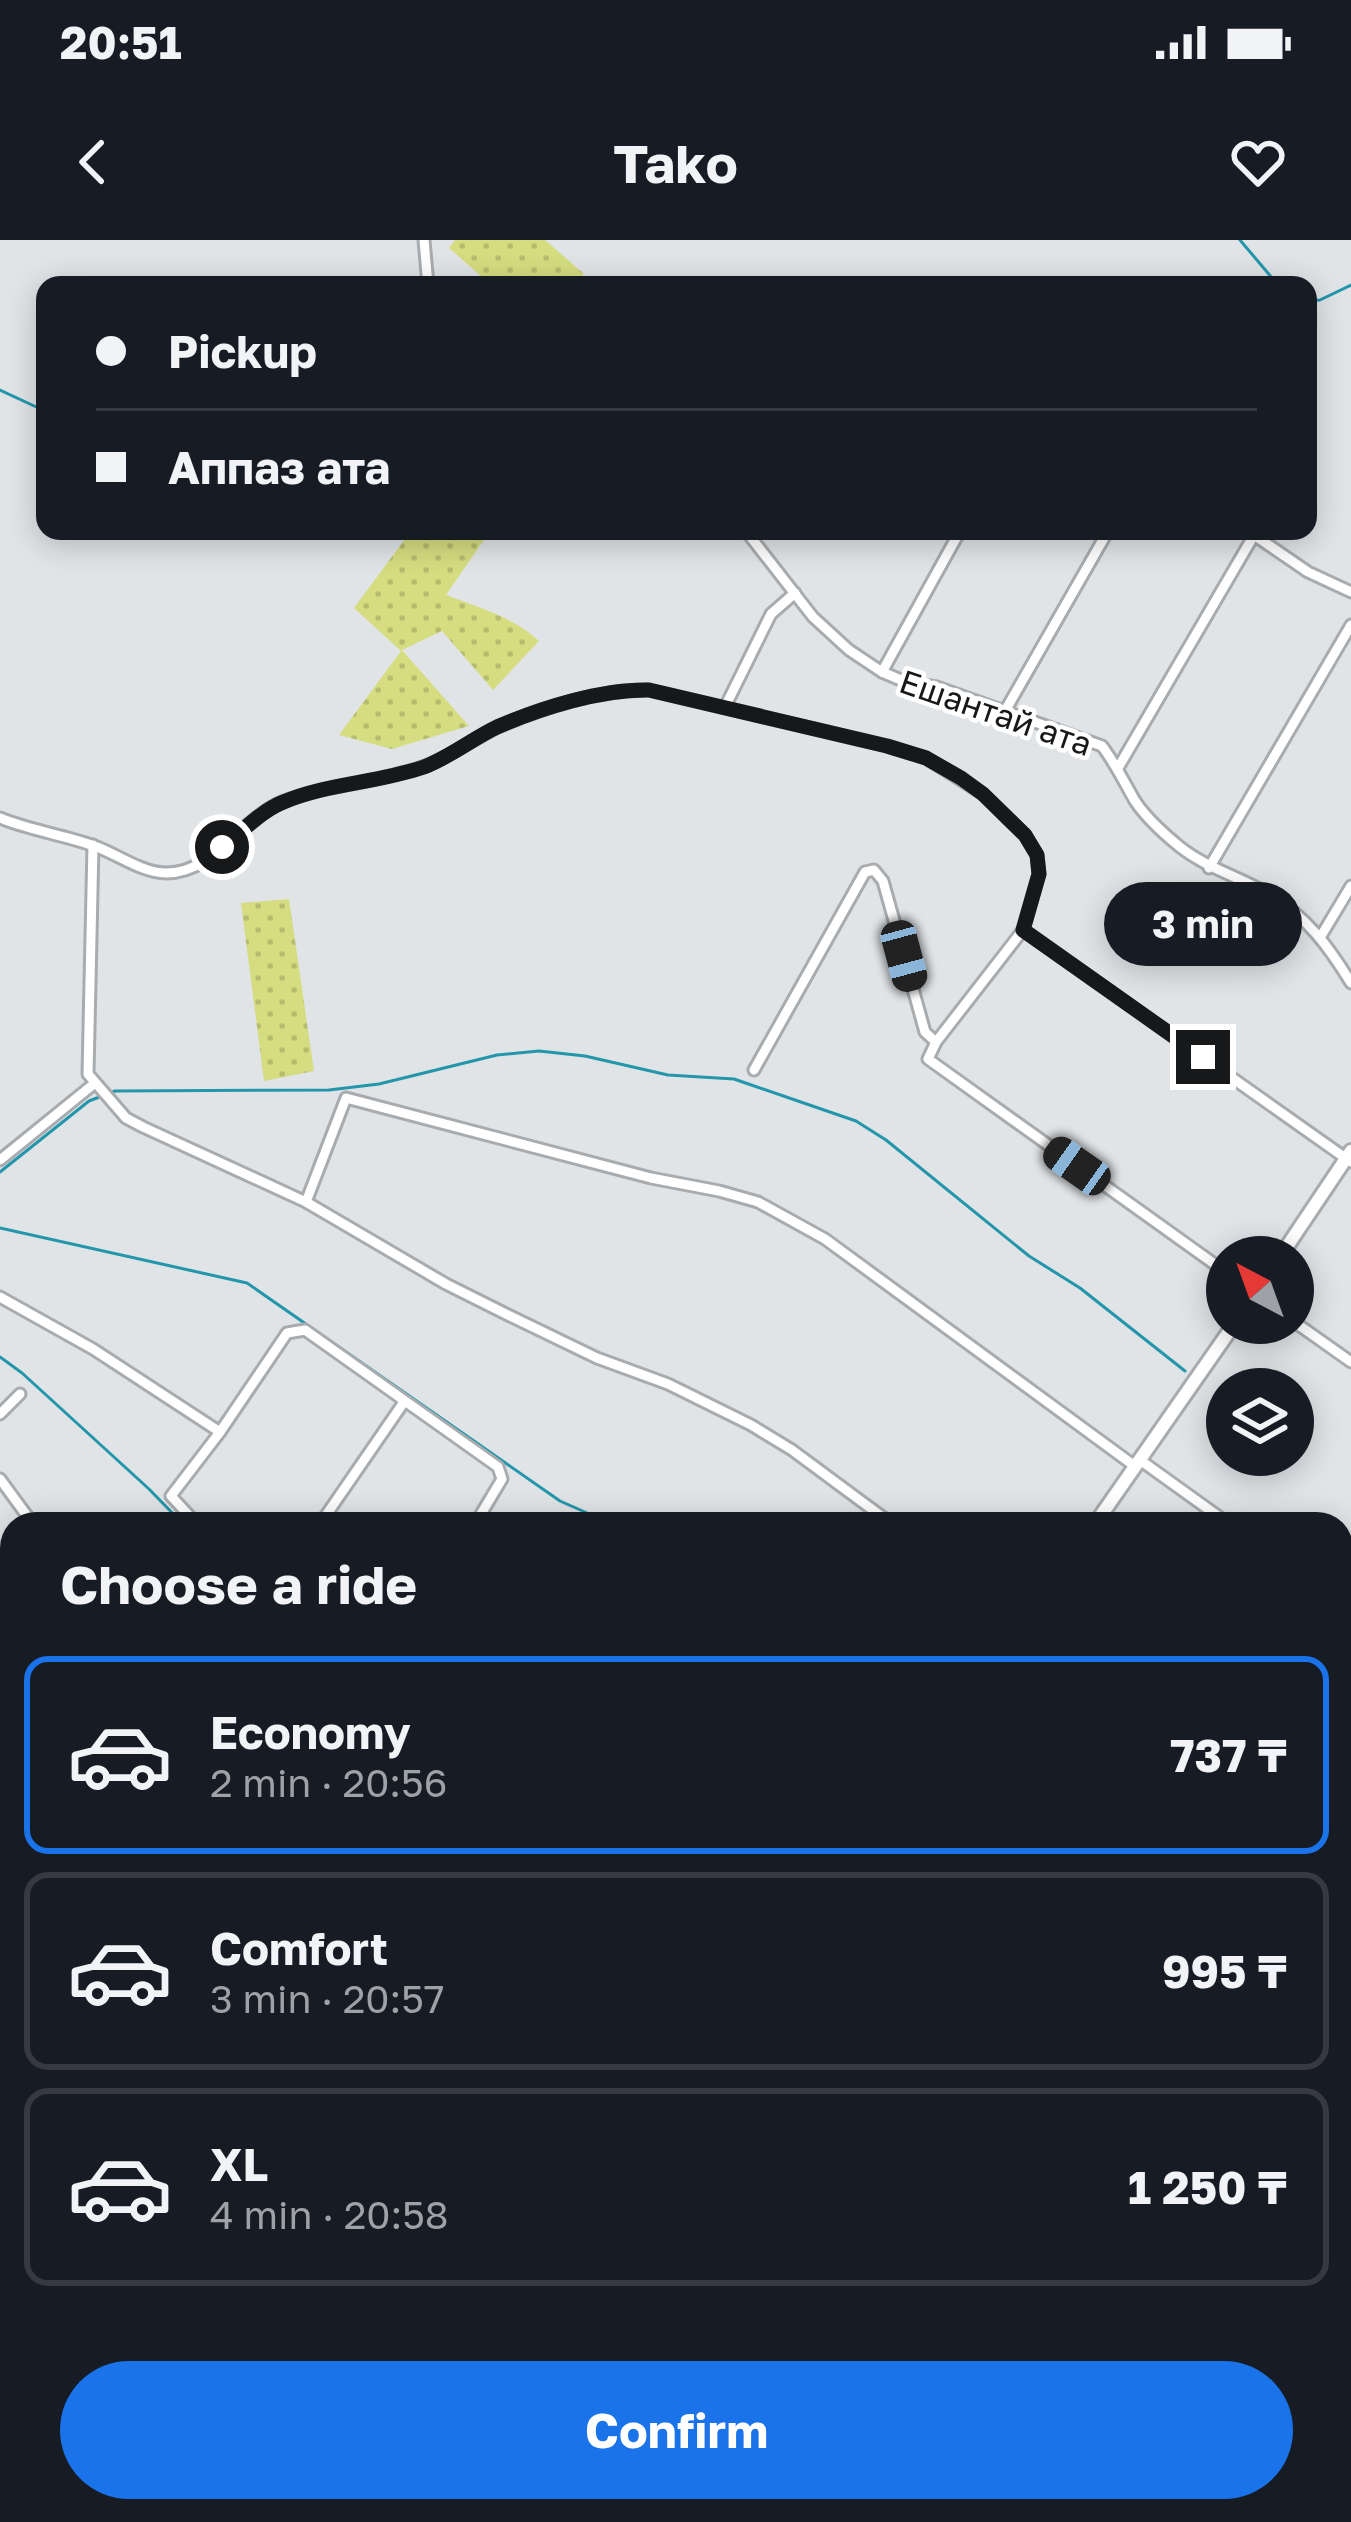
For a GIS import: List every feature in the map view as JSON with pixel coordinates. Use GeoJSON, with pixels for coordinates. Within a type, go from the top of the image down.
{"type":"FeatureCollection","features":[{"type":"Feature","properties":{"kind":"main road"},"geometry":{"type":"LineString","coordinates":[[1294,1236],[1349,1157]]}},
{"type":"Feature","properties":{"kind":"main road"},"geometry":{"type":"LineString","coordinates":[[1103,1512],[1220,1344]]}},
{"type":"Feature","properties":{"kind":"street"},"geometry":{"type":"LineString","coordinates":[[424,240],[427,276]]}},
{"type":"Feature","properties":{"kind":"street","name":"Ешантай ата"},"geometry":{"type":"LineString","coordinates":[[753,540],[813,616],[882,672],[908,683],[938,687],[1102,746],[1155,826],[1210,868],[1269,894],[1298,915],[1321,936],[1351,982]]}},
{"type":"Feature","properties":{"kind":"street"},"geometry":{"type":"LineString","coordinates":[[882,672],[956,540]]}},
{"type":"Feature","properties":{"kind":"street"},"geometry":{"type":"LineString","coordinates":[[1005,711],[1103,540]]}},
{"type":"Feature","properties":{"kind":"street"},"geometry":{"type":"LineString","coordinates":[[1118,768],[1251,540]]}},
{"type":"Feature","properties":{"kind":"street"},"geometry":{"type":"LineString","coordinates":[[1261,540],[1308,572],[1351,592]]}},
{"type":"Feature","properties":{"kind":"street"},"geometry":{"type":"LineString","coordinates":[[725,707],[771,614],[794,593]]}},
{"type":"Feature","properties":{"kind":"street"},"geometry":{"type":"LineString","coordinates":[[1210,868],[1351,625]]}},
{"type":"Feature","properties":{"kind":"street"},"geometry":{"type":"LineString","coordinates":[[0,818],[93,845],[161,874],[179,872],[202,863],[278,803],[400,775],[431,764],[497,728],[623,690],[649,690],[725,707],[926,758],[983,794],[1025,835],[1037,855],[1039,874],[1023,930],[936,1042],[928,1059],[1206,1259]]}},
{"type":"Feature","properties":{"kind":"street"},"geometry":{"type":"LineString","coordinates":[[93,845],[88,1074],[126,1118],[306,1202],[446,1284],[597,1358],[668,1384],[751,1425],[876,1512]]}},
{"type":"Feature","properties":{"kind":"street"},"geometry":{"type":"LineString","coordinates":[[754,1070],[865,872],[874,870],[884,880],[925,1032],[936,1042]]}},
{"type":"Feature","properties":{"kind":"street"},"geometry":{"type":"LineString","coordinates":[[1321,936],[1351,886]]}},
{"type":"Feature","properties":{"kind":"street"},"geometry":{"type":"LineString","coordinates":[[1023,930],[1349,1157]]}},
{"type":"Feature","properties":{"kind":"street"},"geometry":{"type":"LineString","coordinates":[[0,1160],[95,1083]]}},
{"type":"Feature","properties":{"kind":"street"},"geometry":{"type":"LineString","coordinates":[[306,1202],[346,1098],[758,1202],[825,1239],[1211,1512]]}},
{"type":"Feature","properties":{"kind":"street"},"geometry":{"type":"LineString","coordinates":[[0,1298],[94,1349],[220,1432]]}},
{"type":"Feature","properties":{"kind":"street"},"geometry":{"type":"LineString","coordinates":[[186,1512],[171,1496],[287,1333],[305,1330],[498,1467],[502,1479],[483,1512]]}},
{"type":"Feature","properties":{"kind":"street"},"geometry":{"type":"LineString","coordinates":[[1314,1336],[1351,1362]]}},
{"type":"Feature","properties":{"kind":"street"},"geometry":{"type":"LineString","coordinates":[[0,1414],[20,1394]]}},
{"type":"Feature","properties":{"kind":"street"},"geometry":{"type":"LineString","coordinates":[[328,1512],[404,1402]]}},
{"type":"Feature","properties":{"kind":"street"},"geometry":{"type":"LineString","coordinates":[[0,1480],[24,1512]]}},
{"type":"Feature","properties":{"kind":"green space"},"geometry":{"type":"Polygon","coordinates":[[[455,240],[545,240],[584,274],[481,276],[449,248],[455,240]]]}},
{"type":"Feature","properties":{"kind":"green space"},"geometry":{"type":"Polygon","coordinates":[[[404,540],[484,540],[446,595],[507,619],[539,641],[493,690],[442,631],[402,650],[469,726],[392,749],[339,735],[401,651],[354,608],[404,540]]]}},
{"type":"Feature","properties":{"kind":"green space"},"geometry":{"type":"Polygon","coordinates":[[[289,899],[314,1071],[264,1081],[241,903],[289,899]]]}},
{"type":"Feature","properties":{"kind":"waterway"},"geometry":{"type":"LineString","coordinates":[[1240,240],[1270,276]]}},
{"type":"Feature","properties":{"kind":"waterway"},"geometry":{"type":"LineString","coordinates":[[1317,300],[1351,285]]}},
{"type":"Feature","properties":{"kind":"waterway"},"geometry":{"type":"LineString","coordinates":[[0,390],[36,407]]}},
{"type":"Feature","properties":{"kind":"waterway"},"geometry":{"type":"LineString","coordinates":[[0,1172],[89,1101],[115,1091],[329,1090],[379,1084],[497,1055],[539,1051],[668,1075],[734,1079],[856,1121],[886,1140],[1029,1256],[1080,1288],[1185,1371]]}},
{"type":"Feature","properties":{"kind":"waterway"},"geometry":{"type":"LineString","coordinates":[[0,1228],[247,1283],[560,1501],[585,1512]]}},
{"type":"Feature","properties":{"kind":"waterway"},"geometry":{"type":"LineString","coordinates":[[0,1357],[171,1512]]}},
{"type":"Feature","properties":{"kind":"route"},"geometry":{"type":"LineString","coordinates":[[222,847],[278,803],[400,775],[431,764],[497,728],[572,702],[623,690],[649,690],[887,746],[926,758],[961,778],[1025,835],[1037,855],[1039,874],[1023,930],[1203,1057]]}}]}
